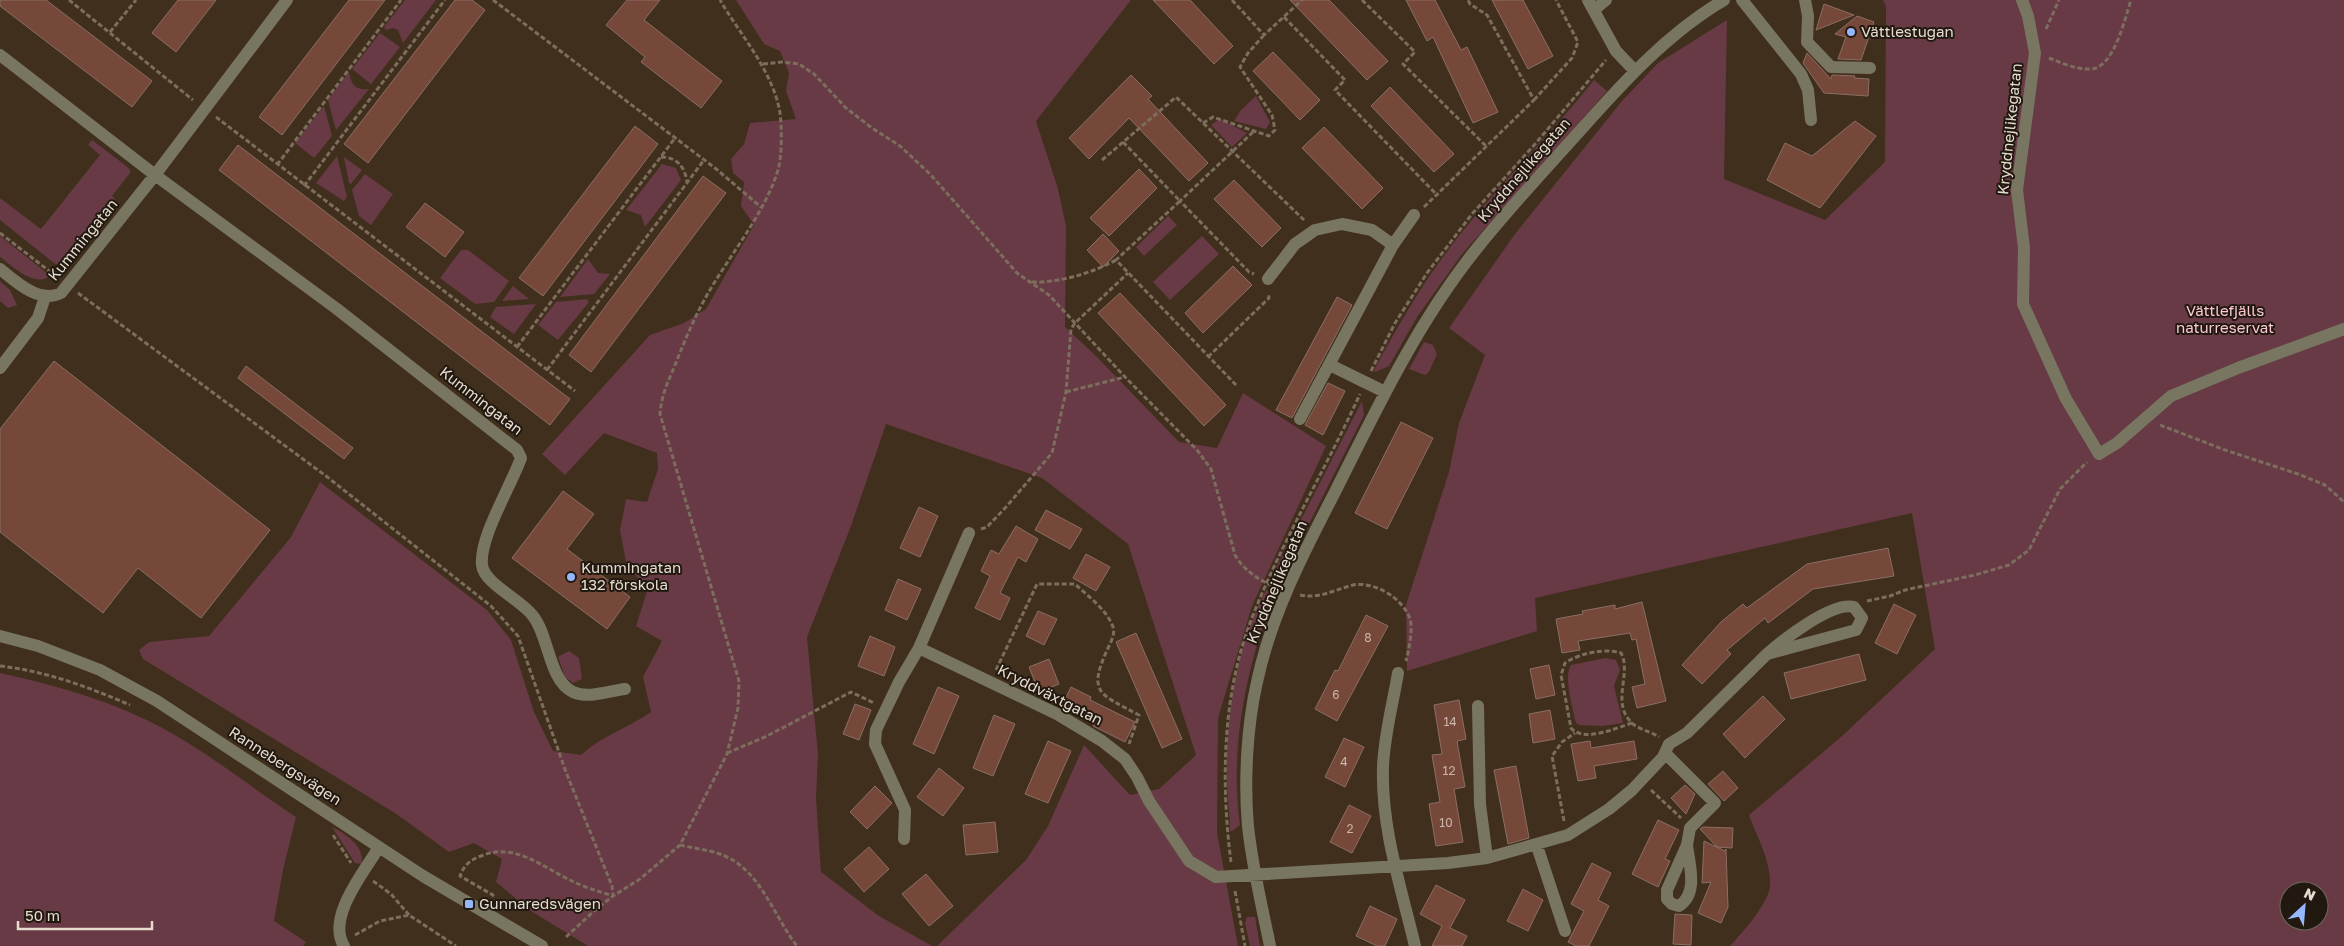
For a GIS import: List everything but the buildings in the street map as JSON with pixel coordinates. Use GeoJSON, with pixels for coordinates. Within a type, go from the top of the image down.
{"type":"FeatureCollection","features":[{"type":"Feature","properties":{"kind":"street","name":"Kummingatan"},"geometry":{"type":"LineString","coordinates":[[0,270],[30,291],[46,297],[55,296],[68,286],[155,175],[287,0]]}},
{"type":"Feature","properties":{"kind":"street"},"geometry":{"type":"LineString","coordinates":[[1606,0],[1591,5],[1616,51],[1634,70]]}},
{"type":"Feature","properties":{"kind":"street","name":"Kryddnejlikegatan"},"geometry":{"type":"LineString","coordinates":[[1270,946],[1248,824],[1247,778],[1251,720],[1256,682],[1267,646],[1316,529],[1385,392],[1422,328],[1476,248],[1634,70],[1704,12],[1724,0]]}},
{"type":"Feature","properties":{"kind":"street"},"geometry":{"type":"LineString","coordinates":[[1742,0],[1801,74],[1808,90],[1811,120]]}},
{"type":"Feature","properties":{"kind":"street"},"geometry":{"type":"LineString","coordinates":[[1805,0],[1808,16],[1807,42],[1831,67],[1870,68]]}},
{"type":"Feature","properties":{"kind":"street","name":"Kryddnejlikegatan"},"geometry":{"type":"LineString","coordinates":[[2022,0],[2028,16],[2035,53],[2017,190],[2024,248],[2023,304],[2066,399],[2099,454]]}},
{"type":"Feature","properties":{"kind":"street","name":"Kummingatan"},"geometry":{"type":"LineString","coordinates":[[0,55],[155,175],[336,308],[517,450],[521,458],[484,546],[482,568],[489,579],[533,615],[547,643],[556,676],[571,691],[583,695],[625,689]]}},
{"type":"Feature","properties":{"kind":"street"},"geometry":{"type":"LineString","coordinates":[[1300,419],[1393,245],[1414,215]]}},
{"type":"Feature","properties":{"kind":"street"},"geometry":{"type":"LineString","coordinates":[[1268,278],[1295,244],[1315,230],[1342,224],[1372,230],[1393,245]]}},
{"type":"Feature","properties":{"kind":"street"},"geometry":{"type":"LineString","coordinates":[[0,368],[38,318],[46,297]]}},
{"type":"Feature","properties":{"kind":"street"},"geometry":{"type":"LineString","coordinates":[[2099,454],[2117,443],[2171,396],[2238,368],[2344,329]]}},
{"type":"Feature","properties":{"kind":"street"},"geometry":{"type":"LineString","coordinates":[[1330,365],[1385,392]]}},
{"type":"Feature","properties":{"kind":"street"},"geometry":{"type":"LineString","coordinates":[[904,839],[905,810],[875,744],[876,730],[885,709],[919,648],[969,533]]}},
{"type":"Feature","properties":{"kind":"street"},"geometry":{"type":"LineString","coordinates":[[1766,654],[1856,630],[1862,618],[1854,607],[1849,605]]}},
{"type":"Feature","properties":{"kind":"street","name":"Kryddväxtgatan"},"geometry":{"type":"LineString","coordinates":[[919,648],[1089,732],[1125,759],[1189,860],[1216,877],[1487,858],[1537,846],[1568,835],[1609,809],[1642,780],[1667,749],[1687,733],[1766,654],[1794,632],[1826,614],[1849,605]]}},
{"type":"Feature","properties":{"kind":"street","name":"Rannebergsvägen"},"geometry":{"type":"LineString","coordinates":[[0,636],[38,646],[100,670],[157,701],[423,876],[542,946]]}},
{"type":"Feature","properties":{"kind":"street"},"geometry":{"type":"LineString","coordinates":[[1398,673],[1383,766],[1384,798],[1394,866],[1415,946]]}},
{"type":"Feature","properties":{"kind":"street"},"geometry":{"type":"LineString","coordinates":[[1478,706],[1480,804],[1487,858]]}},
{"type":"Feature","properties":{"kind":"street"},"geometry":{"type":"LineString","coordinates":[[1667,749],[1715,803],[1690,828],[1687,845]]}},
{"type":"Feature","properties":{"kind":"street"},"geometry":{"type":"LineString","coordinates":[[1537,846],[1566,931]]}},
{"type":"Feature","properties":{"kind":"street"},"geometry":{"type":"LineString","coordinates":[[343,944],[339,932],[345,903],[379,847]]}},
{"type":"Feature","properties":{"kind":"path"},"geometry":{"type":"LineString","coordinates":[[69,0],[304,186],[575,391]]}},
{"type":"Feature","properties":{"kind":"path"},"geometry":{"type":"LineString","coordinates":[[110,32],[136,0]]}},
{"type":"Feature","properties":{"kind":"path"},"geometry":{"type":"LineString","coordinates":[[277,165],[401,0]]}},
{"type":"Feature","properties":{"kind":"path"},"geometry":{"type":"LineString","coordinates":[[304,186],[444,0]]}},
{"type":"Feature","properties":{"kind":"path"},"geometry":{"type":"LineString","coordinates":[[493,0],[704,160],[761,207]]}},
{"type":"Feature","properties":{"kind":"path"},"geometry":{"type":"LineString","coordinates":[[566,937],[613,896],[640,879],[680,846],[727,754],[738,708],[739,681],[660,414],[662,395],[706,297],[761,207],[779,168],[780,113],[763,64],[748,46],[720,0]]}},
{"type":"Feature","properties":{"kind":"path"},"geometry":{"type":"LineString","coordinates":[[1232,0],[1264,35]]}},
{"type":"Feature","properties":{"kind":"path"},"geometry":{"type":"LineString","coordinates":[[1203,123],[1213,117],[1269,136],[1275,130],[1272,115],[1240,68],[1248,53],[1264,35],[1302,0]]}},
{"type":"Feature","properties":{"kind":"path"},"geometry":{"type":"LineString","coordinates":[[1362,0],[1415,52],[1403,64],[1487,147]]}},
{"type":"Feature","properties":{"kind":"path"},"geometry":{"type":"LineString","coordinates":[[1468,0],[1470,4],[1487,15],[1534,100]]}},
{"type":"Feature","properties":{"kind":"path"},"geometry":{"type":"LineString","coordinates":[[1414,215],[1438,196],[1534,100],[1572,58],[1578,42],[1556,0]]}},
{"type":"Feature","properties":{"kind":"path"},"geometry":{"type":"LineString","coordinates":[[2059,0],[2035,53],[2068,65],[2093,69],[2106,62],[2114,49],[2131,0]]}},
{"type":"Feature","properties":{"kind":"path"},"geometry":{"type":"LineString","coordinates":[[1284,16],[1345,80],[1335,90],[1438,196]]}},
{"type":"Feature","properties":{"kind":"path"},"geometry":{"type":"LineString","coordinates":[[763,64],[782,62],[799,64],[814,74],[846,108],[900,146],[931,174],[1017,273],[1049,295],[1124,377],[1197,450],[1211,469],[1223,504],[1235,555],[1242,566],[1256,577],[1288,592],[1311,597],[1354,585],[1366,585],[1392,596],[1402,604],[1410,619],[1409,653],[1405,666],[1398,673]]}},
{"type":"Feature","properties":{"kind":"path"},"geometry":{"type":"LineString","coordinates":[[1102,160],[1176,96],[1231,152],[1315,230]]}},
{"type":"Feature","properties":{"kind":"path"},"geometry":{"type":"LineString","coordinates":[[1032,282],[1050,282],[1104,266],[1116,260],[1253,132]]}},
{"type":"Feature","properties":{"kind":"path"},"geometry":{"type":"LineString","coordinates":[[516,347],[675,138]]}},
{"type":"Feature","properties":{"kind":"path"},"geometry":{"type":"LineString","coordinates":[[1123,142],[1249,272],[1268,278],[1269,298],[1208,357]]}},
{"type":"Feature","properties":{"kind":"path"},"geometry":{"type":"LineString","coordinates":[[660,157],[669,157],[678,162],[685,171],[687,183]]}},
{"type":"Feature","properties":{"kind":"path"},"geometry":{"type":"LineString","coordinates":[[547,370],[704,160]]}},
{"type":"Feature","properties":{"kind":"path"},"geometry":{"type":"LineString","coordinates":[[0,233],[68,286],[326,476],[491,606],[518,636],[566,772],[612,886],[613,896]]}},
{"type":"Feature","properties":{"kind":"path"},"geometry":{"type":"LineString","coordinates":[[1116,260],[1236,385]]}},
{"type":"Feature","properties":{"kind":"path"},"geometry":{"type":"LineString","coordinates":[[969,533],[987,527],[1052,454],[1066,392],[1071,329],[1128,273]]}},
{"type":"Feature","properties":{"kind":"path"},"geometry":{"type":"LineString","coordinates":[[1066,392],[1124,377]]}},
{"type":"Feature","properties":{"kind":"path"},"geometry":{"type":"LineString","coordinates":[[2144,421],[2298,474],[2325,485],[2344,502]]}},
{"type":"Feature","properties":{"kind":"path"},"geometry":{"type":"LineString","coordinates":[[1849,605],[2009,564],[2030,550],[2060,489],[2071,476],[2099,454]]}},
{"type":"Feature","properties":{"kind":"path"},"geometry":{"type":"LineString","coordinates":[[990,682],[1037,584],[1075,584],[1098,605],[1114,629],[1101,663],[1097,683],[1103,696],[1139,715],[1125,759]]}},
{"type":"Feature","properties":{"kind":"path"},"geometry":{"type":"LineString","coordinates":[[1632,723],[1602,732],[1583,735],[1575,733],[1571,728],[1561,675],[1562,668],[1570,660],[1600,651],[1610,650],[1621,653],[1625,668],[1621,689],[1624,708],[1632,723],[1651,732],[1667,749]]}},
{"type":"Feature","properties":{"kind":"path"},"geometry":{"type":"LineString","coordinates":[[0,666],[36,672],[75,683],[139,709]]}},
{"type":"Feature","properties":{"kind":"path"},"geometry":{"type":"LineString","coordinates":[[727,754],[765,737],[851,692],[885,709]]}},
{"type":"Feature","properties":{"kind":"path"},"geometry":{"type":"LineString","coordinates":[[1568,835],[1564,824],[1552,756],[1562,742],[1575,733]]}},
{"type":"Feature","properties":{"kind":"path"},"geometry":{"type":"LineString","coordinates":[[1642,780],[1690,828]]}},
{"type":"Feature","properties":{"kind":"path"},"geometry":{"type":"LineString","coordinates":[[332,833],[349,862],[391,894],[410,916],[456,946]]}},
{"type":"Feature","properties":{"kind":"path"},"geometry":{"type":"LineString","coordinates":[[680,846],[713,852],[737,863],[754,879],[797,946]]}},
{"type":"Feature","properties":{"kind":"path"},"geometry":{"type":"LineString","coordinates":[[491,897],[493,894],[460,876],[465,865],[471,860],[500,850],[524,855],[570,880],[613,896]]}},
{"type":"Feature","properties":{"kind":"path"},"geometry":{"type":"LineString","coordinates":[[343,944],[380,921],[410,916]]}},
{"type":"Feature","properties":{"kind":"green space"},"geometry":{"type":"Polygon","coordinates":[[[405,0],[436,0],[403,43],[398,30],[393,28],[386,30],[384,27],[405,0]]]}},
{"type":"Feature","properties":{"kind":"green space"},"geometry":{"type":"Polygon","coordinates":[[[736,0],[1131,0],[1036,121],[1058,189],[1066,226],[1065,327],[1097,357],[1179,442],[1217,448],[1243,393],[1326,446],[1252,606],[1218,718],[1217,833],[1238,946],[937,946],[1026,860],[1048,826],[1084,745],[1130,795],[1159,789],[1196,755],[1128,544],[1042,478],[886,424],[851,526],[807,637],[818,755],[816,798],[821,872],[879,916],[932,946],[588,946],[531,911],[496,882],[502,859],[474,843],[449,852],[395,813],[143,659],[139,650],[149,642],[209,636],[291,537],[320,482],[487,610],[511,640],[534,712],[553,751],[581,755],[606,737],[651,712],[643,677],[662,641],[636,626],[647,591],[626,562],[620,530],[626,499],[647,502],[658,469],[657,453],[604,433],[565,475],[542,454],[650,335],[684,323],[706,309],[754,225],[741,206],[744,182],[733,173],[731,159],[744,144],[750,123],[796,119],[786,91],[789,73],[780,51],[764,44],[736,0]]]}},
{"type":"Feature","properties":{"kind":"green space","name":"Vättlefjälls naturreservat"},"geometry":{"type":"Polygon","coordinates":[[[1883,0],[2344,0],[2344,946],[1730,946],[1760,909],[1769,892],[1770,876],[1766,858],[1749,815],[1841,737],[1935,649],[1912,513],[1535,598],[1537,631],[1407,671],[1406,605],[1449,472],[1459,423],[1485,355],[1449,328],[1515,234],[1622,101],[1658,63],[1727,20],[1724,179],[1825,220],[1885,162],[1886,6],[1883,0]]]}},
{"type":"Feature","properties":{"kind":"green space"},"geometry":{"type":"Polygon","coordinates":[[[380,33],[400,47],[371,84],[352,69],[380,33]]]}},
{"type":"Feature","properties":{"kind":"green space"},"geometry":{"type":"Polygon","coordinates":[[[349,72],[354,86],[360,89],[369,89],[336,130],[328,100],[349,72]]]}},
{"type":"Feature","properties":{"kind":"green space"},"geometry":{"type":"Polygon","coordinates":[[[1594,80],[1607,91],[1462,254],[1417,317],[1389,366],[1375,372],[1374,370],[1404,317],[1449,248],[1594,80]]]}},
{"type":"Feature","properties":{"kind":"green space"},"geometry":{"type":"Polygon","coordinates":[[[1256,96],[1270,122],[1266,129],[1234,121],[1241,110],[1256,96]]]}},
{"type":"Feature","properties":{"kind":"green space"},"geometry":{"type":"Polygon","coordinates":[[[324,106],[332,136],[314,158],[295,143],[324,106]]]}},
{"type":"Feature","properties":{"kind":"green space"},"geometry":{"type":"Polygon","coordinates":[[[1218,120],[1222,120],[1247,133],[1232,147],[1211,125],[1218,120]]]}},
{"type":"Feature","properties":{"kind":"green space"},"geometry":{"type":"Polygon","coordinates":[[[92,140],[125,165],[130,170],[130,173],[112,196],[115,199],[69,261],[62,266],[54,263],[0,220],[0,198],[41,229],[100,155],[88,145],[92,140]]]}},
{"type":"Feature","properties":{"kind":"green space"},"geometry":{"type":"Polygon","coordinates":[[[337,156],[347,197],[344,201],[316,183],[337,156]]]}},
{"type":"Feature","properties":{"kind":"green space"},"geometry":{"type":"Polygon","coordinates":[[[344,157],[362,170],[351,184],[349,183],[344,157]]]}},
{"type":"Feature","properties":{"kind":"green space"},"geometry":{"type":"Polygon","coordinates":[[[662,164],[676,168],[681,180],[645,227],[641,215],[626,210],[662,164]]]}},
{"type":"Feature","properties":{"kind":"green space"},"geometry":{"type":"Polygon","coordinates":[[[365,174],[393,194],[371,225],[359,216],[352,190],[365,174]]]}},
{"type":"Feature","properties":{"kind":"green space"},"geometry":{"type":"Polygon","coordinates":[[[1168,216],[1177,225],[1144,256],[1136,247],[1168,216]]]}},
{"type":"Feature","properties":{"kind":"green space"},"geometry":{"type":"Polygon","coordinates":[[[0,236],[48,274],[48,277],[36,279],[30,277],[0,257],[0,236]]]}},
{"type":"Feature","properties":{"kind":"green space"},"geometry":{"type":"Polygon","coordinates":[[[1202,236],[1219,254],[1170,300],[1153,282],[1202,236]]]}},
{"type":"Feature","properties":{"kind":"green space"},"geometry":{"type":"Polygon","coordinates":[[[461,250],[468,250],[509,281],[494,302],[475,304],[440,278],[461,250]]]}},
{"type":"Feature","properties":{"kind":"green space"},"geometry":{"type":"Polygon","coordinates":[[[588,259],[598,273],[610,274],[594,294],[560,297],[588,259]]]}},
{"type":"Feature","properties":{"kind":"green space"},"geometry":{"type":"Polygon","coordinates":[[[0,281],[10,290],[17,305],[8,308],[0,301],[0,281]]]}},
{"type":"Feature","properties":{"kind":"green space"},"geometry":{"type":"Polygon","coordinates":[[[513,286],[529,299],[502,301],[513,286]]]}},
{"type":"Feature","properties":{"kind":"green space"},"geometry":{"type":"Polygon","coordinates":[[[587,299],[589,302],[558,340],[538,325],[556,302],[587,299]]]}},
{"type":"Feature","properties":{"kind":"green space"},"geometry":{"type":"Polygon","coordinates":[[[536,304],[514,334],[490,317],[496,307],[536,304]]]}},
{"type":"Feature","properties":{"kind":"green space"},"geometry":{"type":"Polygon","coordinates":[[[1424,342],[1433,345],[1437,354],[1429,372],[1425,375],[1409,369],[1424,342]]]}},
{"type":"Feature","properties":{"kind":"green space"},"geometry":{"type":"Polygon","coordinates":[[[1362,401],[1364,415],[1279,583],[1274,585],[1270,582],[1274,572],[1362,401]]]}},
{"type":"Feature","properties":{"kind":"green space"},"geometry":{"type":"Polygon","coordinates":[[[1266,590],[1274,593],[1248,678],[1239,736],[1237,795],[1240,825],[1230,831],[1227,756],[1234,682],[1247,635],[1266,590]]]}},
{"type":"Feature","properties":{"kind":"green space"},"geometry":{"type":"Polygon","coordinates":[[[569,651],[579,658],[582,679],[573,683],[565,677],[558,657],[569,651]]]}},
{"type":"Feature","properties":{"kind":"green space"},"geometry":{"type":"Polygon","coordinates":[[[1605,658],[1616,660],[1620,670],[1614,686],[1623,723],[1603,726],[1579,725],[1576,723],[1569,693],[1569,670],[1571,665],[1605,658]]]}},
{"type":"Feature","properties":{"kind":"green space"},"geometry":{"type":"Polygon","coordinates":[[[0,673],[89,697],[153,723],[204,753],[296,817],[283,870],[274,921],[306,942],[303,946],[0,946],[0,673]]]}},
{"type":"Feature","properties":{"kind":"green space"},"geometry":{"type":"Polygon","coordinates":[[[332,827],[349,837],[358,847],[361,852],[361,864],[355,863],[332,827]]]}},
{"type":"Feature","properties":{"kind":"green space"},"geometry":{"type":"Polygon","coordinates":[[[1247,917],[1255,917],[1260,946],[1250,946],[1245,923],[1247,917]]]}},
{"type":"Feature","properties":{"kind":"place","name":"Vättlestugan"},"geometry":{"type":"Point","coordinates":[1851,32]}},
{"type":"Feature","properties":{"kind":"place","name":"Kummingatan 132 förskola"},"geometry":{"type":"Point","coordinates":[571,577]}},
{"type":"Feature","properties":{"kind":"place","name":"Gunnaredsvägen"},"geometry":{"type":"Point","coordinates":[469,904]}}]}
